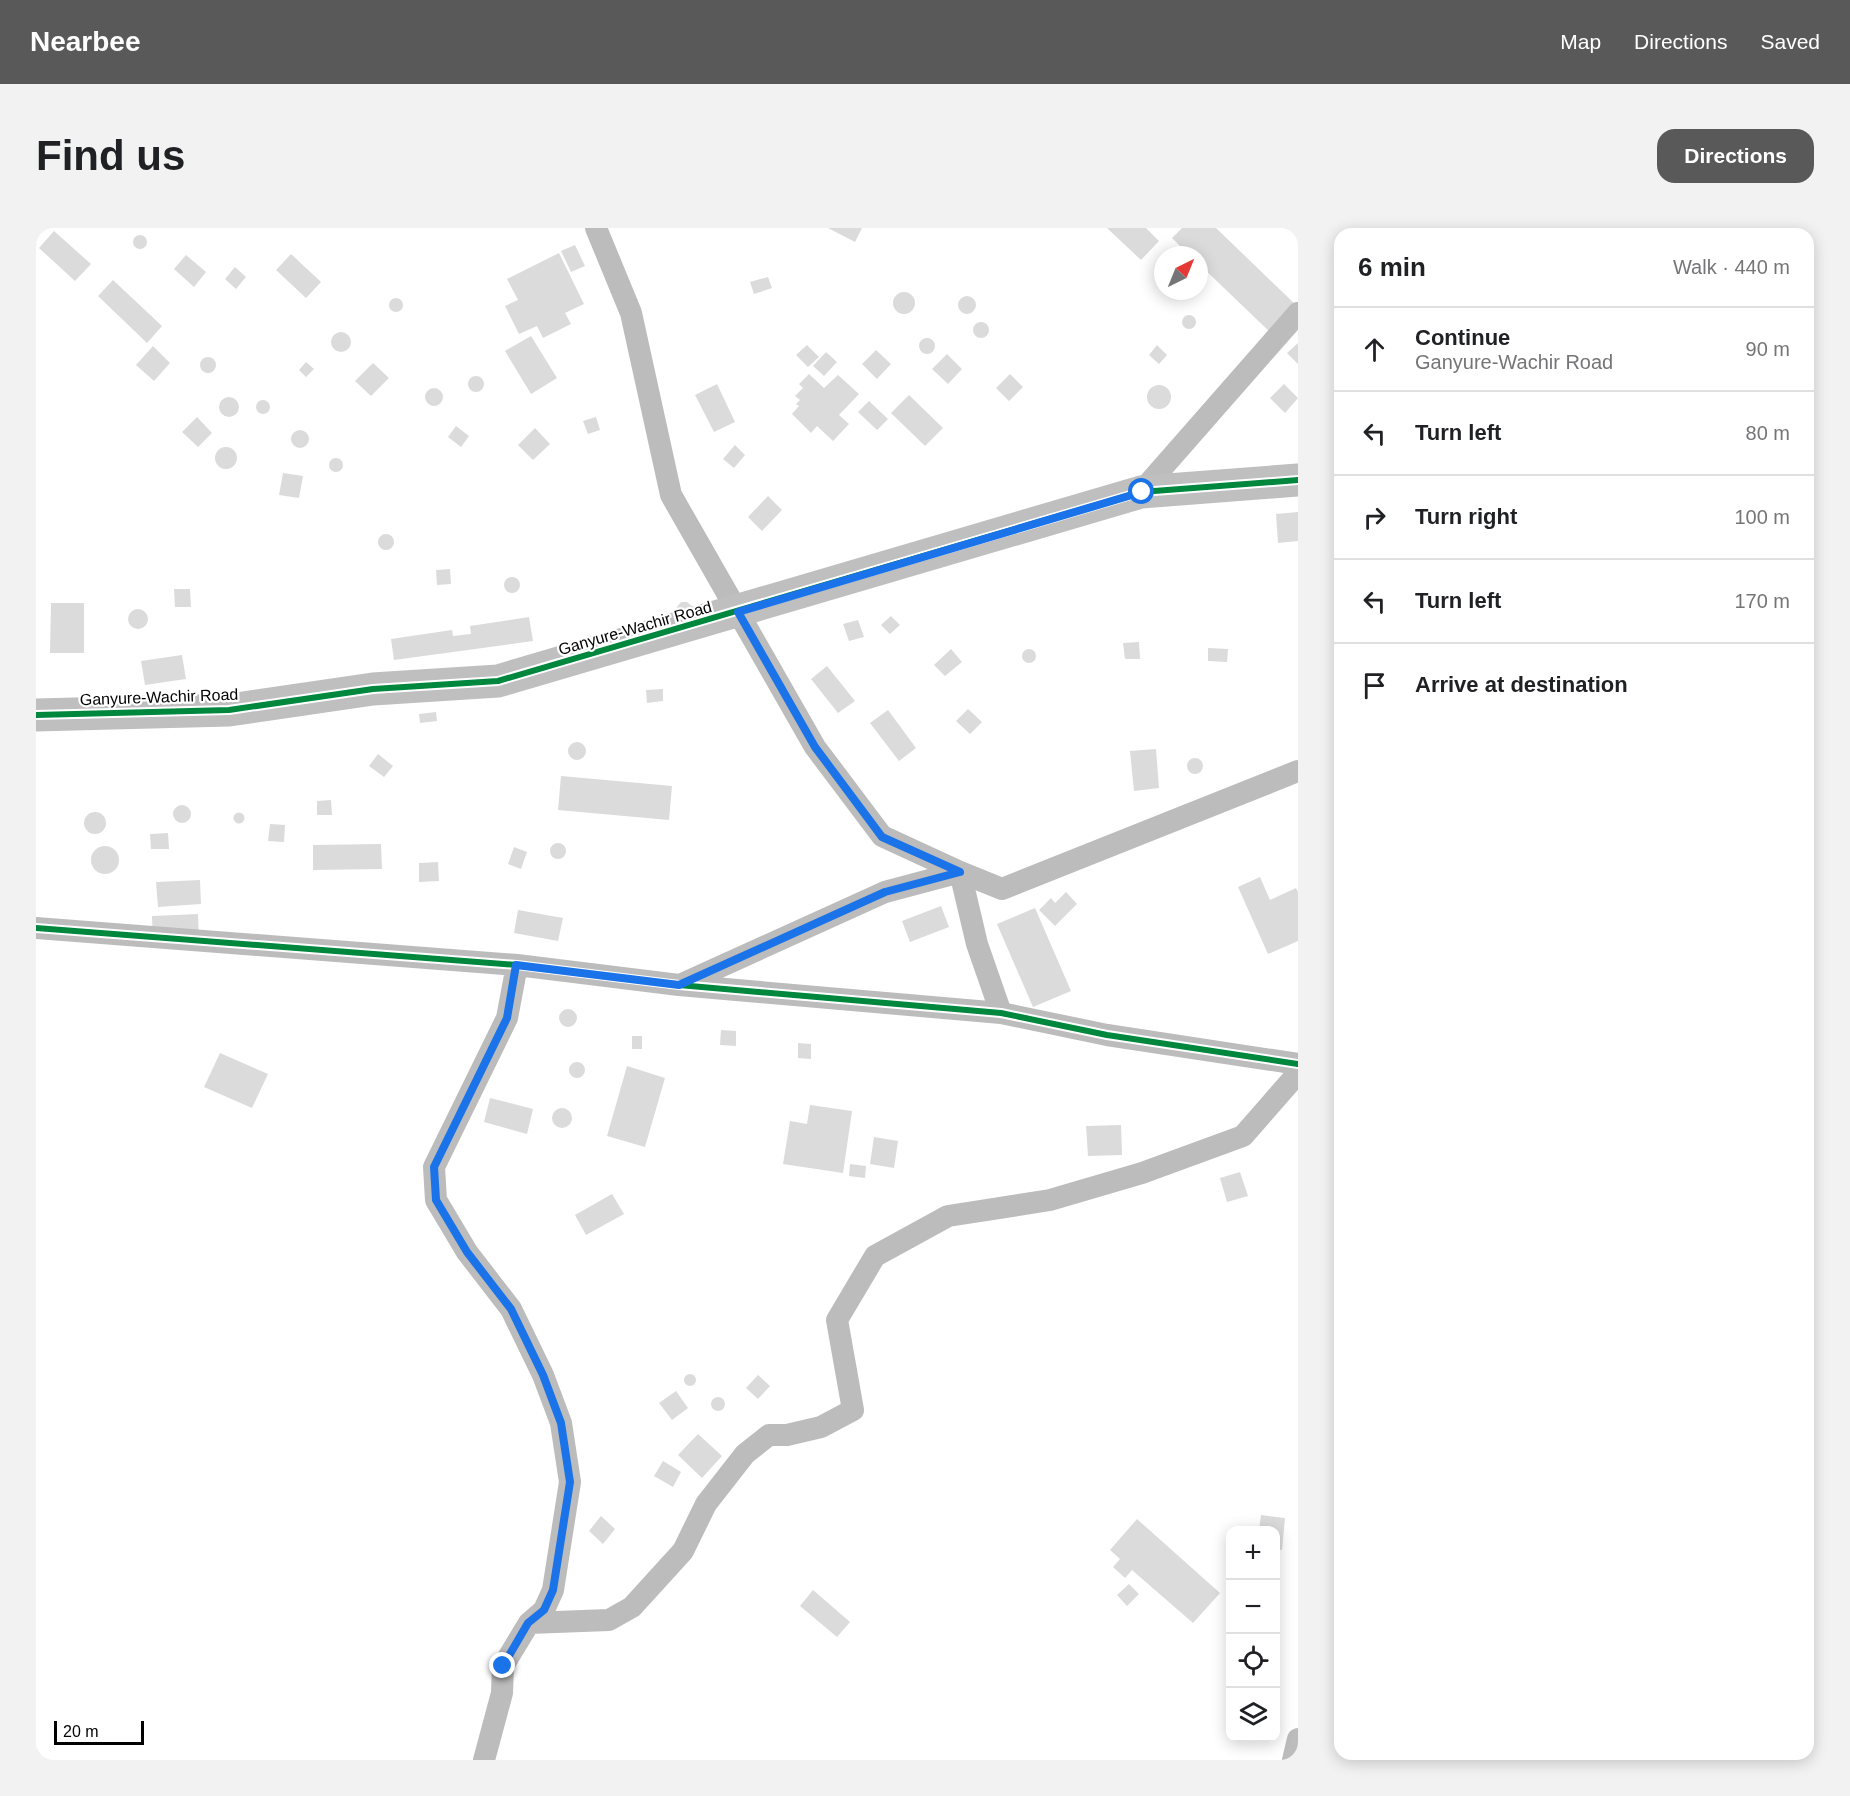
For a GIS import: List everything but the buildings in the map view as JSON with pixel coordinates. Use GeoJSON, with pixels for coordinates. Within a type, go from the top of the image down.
{"type":"FeatureCollection","features":[{"type":"Feature","properties":{"kind":"street"},"geometry":{"type":"LineString","coordinates":[[596,228],[631,313],[672,495],[815,747],[882,837],[1002,889],[1298,771]]}},
{"type":"Feature","properties":{"kind":"street"},"geometry":{"type":"LineString","coordinates":[[1142,492],[1298,313]]}},
{"type":"Feature","properties":{"kind":"street","name":"Ganyure-Wachir Road"},"geometry":{"type":"LineString","coordinates":[[36,715],[229,710],[373,689],[498,681],[1142,492],[1298,480]]}},
{"type":"Feature","properties":{"kind":"street"},"geometry":{"type":"LineString","coordinates":[[679,985],[885,892],[960,872]]}},
{"type":"Feature","properties":{"kind":"street"},"geometry":{"type":"LineString","coordinates":[[960,872],[977,944],[1001,1013]]}},
{"type":"Feature","properties":{"kind":"street"},"geometry":{"type":"LineString","coordinates":[[36,928],[516,965],[679,985],[1001,1013],[1107,1035],[1298,1064]]}},
{"type":"Feature","properties":{"kind":"street"},"geometry":{"type":"LineString","coordinates":[[484,1760],[502,1693],[503,1666],[528,1623],[544,1610],[553,1590],[570,1482],[561,1423],[543,1375],[511,1309],[467,1252],[436,1200],[434,1167],[507,1018],[516,965]]}},
{"type":"Feature","properties":{"kind":"street"},"geometry":{"type":"LineString","coordinates":[[528,1623],[609,1620],[632,1607],[683,1551],[706,1504],[745,1454],[769,1435],[788,1435],[821,1428],[853,1410],[837,1320],[875,1256],[948,1216],[1050,1200],[1142,1173],[1243,1136],[1298,1073]]}},
{"type":"Feature","properties":{"kind":"street"},"geometry":{"type":"LineString","coordinates":[[1293,1760],[1298,1739]]}},
{"type":"Feature","properties":{"kind":"cycle path"},"geometry":{"type":"LineString","coordinates":[[36,715],[229,710],[373,689],[498,681],[1141,492],[1298,480]]}},
{"type":"Feature","properties":{"kind":"cycle path"},"geometry":{"type":"LineString","coordinates":[[36,928],[517,965],[679,985],[1001,1013],[1107,1035],[1298,1064]]}},
{"type":"Feature","properties":{"kind":"route"},"geometry":{"type":"LineString","coordinates":[[503,1666],[528,1623],[544,1610],[553,1590],[570,1482],[561,1423],[543,1375],[511,1309],[467,1252],[436,1200],[434,1167],[507,1018],[516,965],[679,985],[885,892],[960,872],[882,837],[815,747],[738,612],[1142,492]]}}]}
